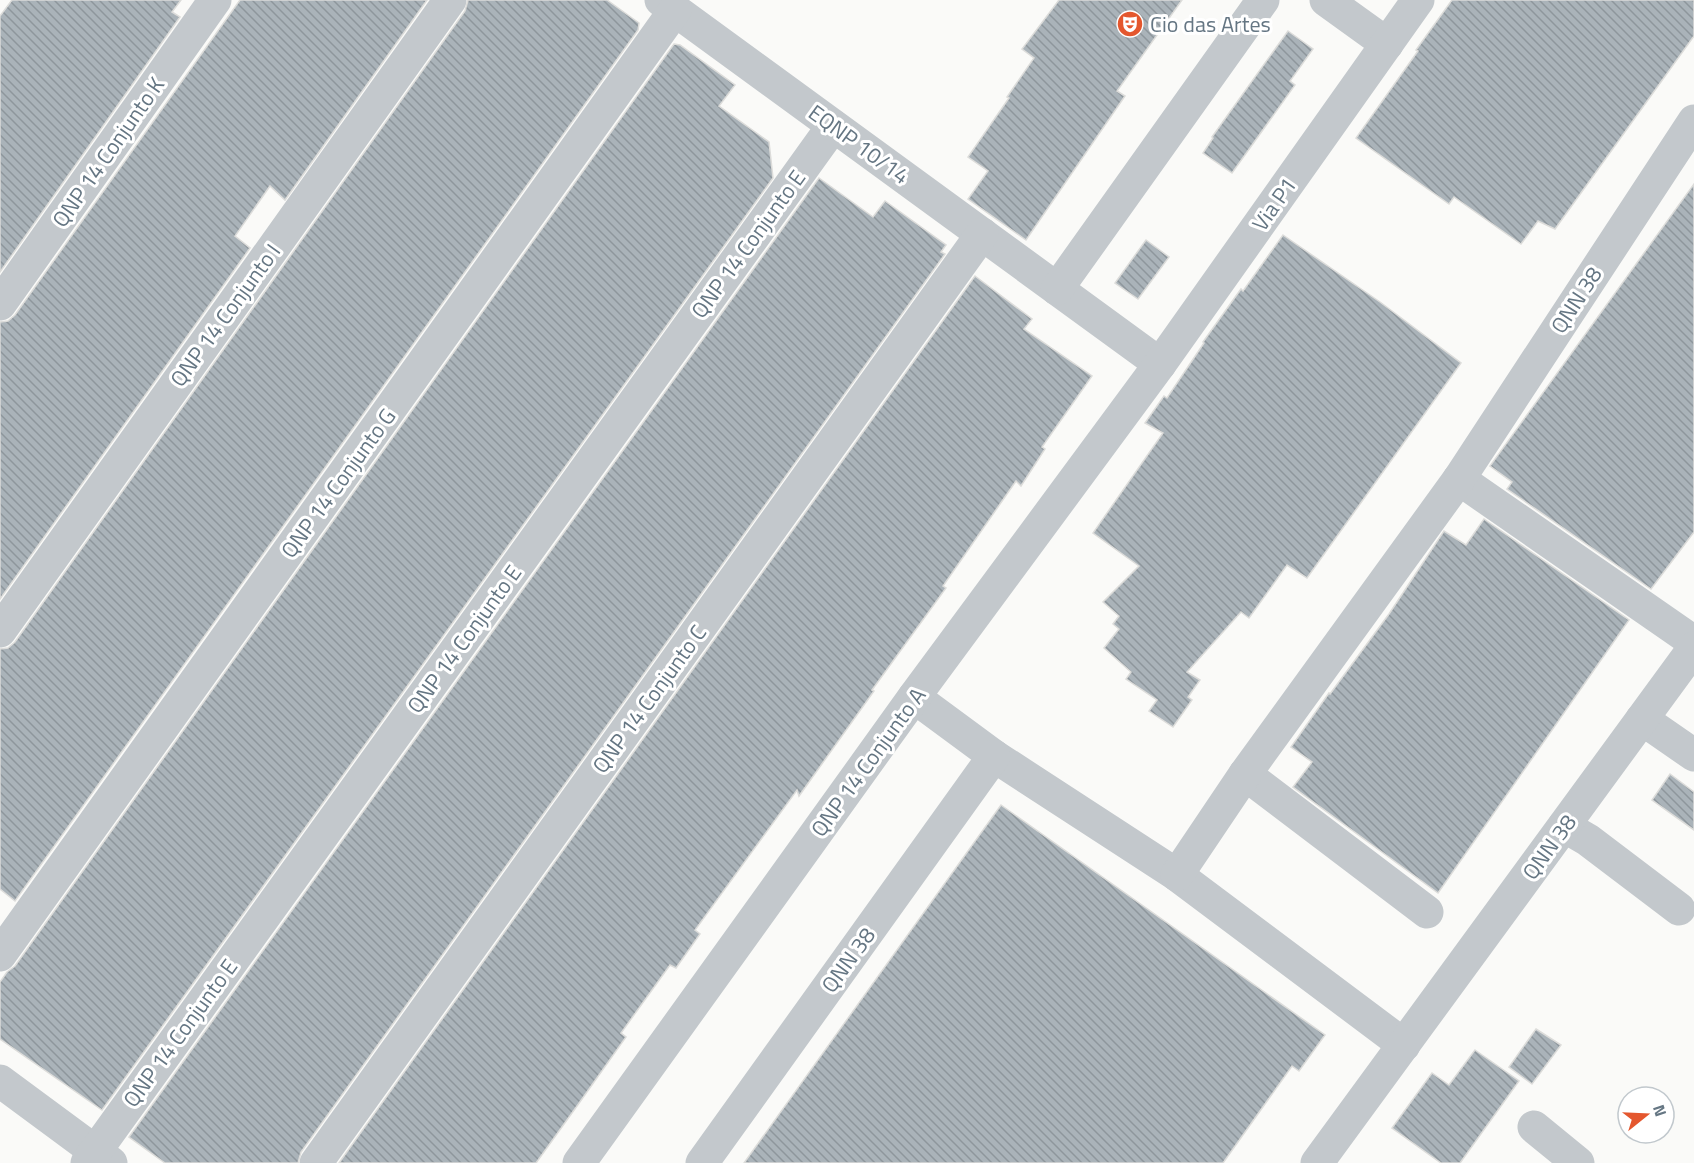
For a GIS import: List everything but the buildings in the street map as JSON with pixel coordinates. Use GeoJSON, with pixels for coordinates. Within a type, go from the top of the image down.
{"type":"FeatureCollection","features":[{"type":"Feature","properties":{"kind":"street","name":"QNP 14 Conjunto K"},"geometry":{"type":"LineString","coordinates":[[0,304],[215,0]]}},
{"type":"Feature","properties":{"kind":"street","name":"QNP 14 Conjunto I"},"geometry":{"type":"LineString","coordinates":[[0,631],[450,0]]}},
{"type":"Feature","properties":{"kind":"street"},"geometry":{"type":"LineString","coordinates":[[1057,289],[1263,0]]}},
{"type":"Feature","properties":{"kind":"street"},"geometry":{"type":"LineString","coordinates":[[1326,0],[1387,44]]}},
{"type":"Feature","properties":{"kind":"street","name":"Via P1"},"geometry":{"type":"LineString","coordinates":[[1160,364],[1418,0]]}},
{"type":"Feature","properties":{"kind":"street","name":"EQNP 10/14"},"geometry":{"type":"LineString","coordinates":[[668,5],[1160,364]]}},
{"type":"Feature","properties":{"kind":"street","name":"QNP 14 Conjunto G"},"geometry":{"type":"LineString","coordinates":[[0,955],[668,5]]}},
{"type":"Feature","properties":{"kind":"street","name":"QNN 38"},"geometry":{"type":"LineString","coordinates":[[1177,875],[1245,774],[1459,479],[1694,121]]}},
{"type":"Feature","properties":{"kind":"street","name":"QNP 14 Conjunto E"},"geometry":{"type":"LineString","coordinates":[[98,1159],[833,126]]}},
{"type":"Feature","properties":{"kind":"street","name":"QNP 14 Conjunto C"},"geometry":{"type":"LineString","coordinates":[[316,1163],[982,234]]}},
{"type":"Feature","properties":{"kind":"street","name":"QNP 14 Conjunto A"},"geometry":{"type":"LineString","coordinates":[[579,1163],[914,697],[1160,364]]}},
{"type":"Feature","properties":{"kind":"street"},"geometry":{"type":"LineString","coordinates":[[1459,479],[1694,642]]}},
{"type":"Feature","properties":{"kind":"street","name":"QNN 38"},"geometry":{"type":"LineString","coordinates":[[1317,1163],[1694,648]]}},
{"type":"Feature","properties":{"kind":"street"},"geometry":{"type":"LineString","coordinates":[[914,697],[994,756],[1177,875],[1404,1045]]}},
{"type":"Feature","properties":{"kind":"street"},"geometry":{"type":"LineString","coordinates":[[1642,719],[1694,755]]}},
{"type":"Feature","properties":{"kind":"street","name":"QNN 38"},"geometry":{"type":"LineString","coordinates":[[702,1163],[994,756]]}},
{"type":"Feature","properties":{"kind":"street"},"geometry":{"type":"LineString","coordinates":[[1245,774],[1427,912]]}},
{"type":"Feature","properties":{"kind":"street"},"geometry":{"type":"LineString","coordinates":[[1564,826],[1588,840],[1679,909]]}},
{"type":"Feature","properties":{"kind":"street"},"geometry":{"type":"LineString","coordinates":[[0,1081],[98,1159]]}},
{"type":"Feature","properties":{"kind":"street"},"geometry":{"type":"LineString","coordinates":[[1534,1127],[1578,1163]]}},
{"type":"Feature","properties":{"kind":"place","name":"Cio das Artes"},"geometry":{"type":"Point","coordinates":[1130,24]}}]}
